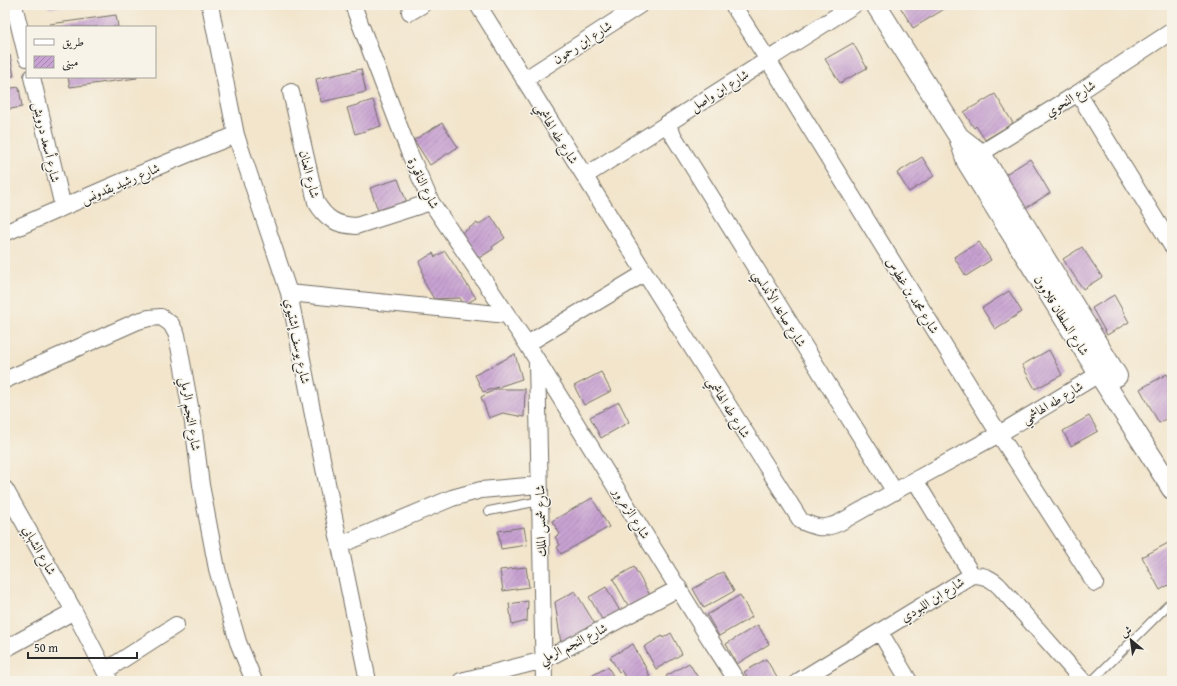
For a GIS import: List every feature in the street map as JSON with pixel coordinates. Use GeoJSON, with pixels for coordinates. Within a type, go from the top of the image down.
{"type":"FeatureCollection","features":[{"type":"Feature","properties":{"kind":"street"},"geometry":{"type":"LineString","coordinates":[[14,5],[26,54]]}},
{"type":"Feature","properties":{"kind":"street","name":"شارع يوسف إشتيوي"},"geometry":{"type":"LineString","coordinates":[[210,5],[236,135],[289,293],[368,681]]}},
{"type":"Feature","properties":{"kind":"street","name":"شارع الناقورة"},"geometry":{"type":"LineString","coordinates":[[354,5],[409,152],[431,202],[526,344]]}},
{"type":"Feature","properties":{"kind":"street","name":"شارع طه الهاشمي"},"geometry":{"type":"LineString","coordinates":[[478,5],[801,521],[816,528],[829,527],[839,524],[914,480],[999,434],[1099,374]]}},
{"type":"Feature","properties":{"kind":"street","name":"شارع ابن رحمون"},"geometry":{"type":"LineString","coordinates":[[524,80],[640,5]]}},
{"type":"Feature","properties":{"kind":"street","name":"شارع محمد بن غطوس"},"geometry":{"type":"LineString","coordinates":[[733,5],[999,434],[1095,583]]}},
{"type":"Feature","properties":{"kind":"street","name":"شارع ابن واصل"},"geometry":{"type":"LineString","coordinates":[[585,176],[854,5]]}},
{"type":"Feature","properties":{"kind":"street","name":"شارع السلطان قلاوون"},"geometry":{"type":"LineString","coordinates":[[876,5],[959,137],[1172,464]]}},
{"type":"Feature","properties":{"kind":"street","name":"شارع النحوي"},"geometry":{"type":"LineString","coordinates":[[974,158],[1078,93],[1172,31]]}},
{"type":"Feature","properties":{"kind":"street","name":"شارع أسعد درويش"},"geometry":{"type":"LineString","coordinates":[[32,78],[62,207]]}},
{"type":"Feature","properties":{"kind":"street","name":"شارع العنان"},"geometry":{"type":"LineString","coordinates":[[290,92],[316,202],[322,212],[331,220],[344,225],[356,226],[431,202]]}},
{"type":"Feature","properties":{"kind":"street"},"geometry":{"type":"LineString","coordinates":[[1078,93],[1172,246]]}},
{"type":"Feature","properties":{"kind":"street","name":"شارع صاعد الأندلسي"},"geometry":{"type":"LineString","coordinates":[[666,124],[895,492]]}},
{"type":"Feature","properties":{"kind":"street","name":"شارع رشيد بقدونس"},"geometry":{"type":"LineString","coordinates":[[5,233],[62,207],[236,135]]}},
{"type":"Feature","properties":{"kind":"street","name":"شارع السلطان قلاوون"},"geometry":{"type":"LineString","coordinates":[[974,158],[1099,374],[1172,489]]}},
{"type":"Feature","properties":{"kind":"street"},"geometry":{"type":"LineString","coordinates":[[526,344],[645,272]]}},
{"type":"Feature","properties":{"kind":"street"},"geometry":{"type":"LineString","coordinates":[[289,293],[507,315]]}},
{"type":"Feature","properties":{"kind":"street","name":"شارع النجم الرملي"},"geometry":{"type":"LineString","coordinates":[[5,380],[138,321],[161,317],[171,324],[177,335],[217,569],[238,642],[254,681]]}},
{"type":"Feature","properties":{"kind":"street","name":"شارع الزعرور"},"geometry":{"type":"LineString","coordinates":[[526,344],[737,681]]}},
{"type":"Feature","properties":{"kind":"street","name":"شارع شمس الملك"},"geometry":{"type":"LineString","coordinates":[[537,362],[544,681]]}},
{"type":"Feature","properties":{"kind":"street","name":"شارع ابن اللبودي"},"geometry":{"type":"LineString","coordinates":[[799,681],[972,575],[914,480]]}},
{"type":"Feature","properties":{"kind":"street"},"geometry":{"type":"LineString","coordinates":[[340,545],[452,498],[481,490],[539,484]]}},
{"type":"Feature","properties":{"kind":"street","name":"شارع الشهابي"},"geometry":{"type":"LineString","coordinates":[[5,489],[10,509],[74,611],[107,676]]}},
{"type":"Feature","properties":{"kind":"street"},"geometry":{"type":"LineString","coordinates":[[972,575],[987,576],[1000,586],[1083,681]]}},
{"type":"Feature","properties":{"kind":"street","name":"شارع النجم الرملي"},"geometry":{"type":"LineString","coordinates":[[461,681],[544,660],[679,588]]}},
{"type":"Feature","properties":{"kind":"street"},"geometry":{"type":"LineString","coordinates":[[5,650],[74,611]]}},
{"type":"Feature","properties":{"kind":"street"},"geometry":{"type":"LineString","coordinates":[[107,676],[176,625]]}},
{"type":"Feature","properties":{"kind":"street"},"geometry":{"type":"LineString","coordinates":[[880,632],[909,681]]}},
{"type":"Feature","properties":{"kind":"lane"},"geometry":{"type":"LineString","coordinates":[[489,511],[540,501]]}},
{"type":"Feature","properties":{"kind":"lane"},"geometry":{"type":"LineString","coordinates":[[1092,681],[1172,601]]}},
{"type":"Feature","properties":{"kind":"building"},"geometry":{"type":"Polygon","coordinates":[[[48,5],[64,5],[64,6],[49,8],[48,5]]]}},
{"type":"Feature","properties":{"kind":"building"},"geometry":{"type":"Polygon","coordinates":[[[899,5],[951,5],[913,28],[899,5]]]}},
{"type":"Feature","properties":{"kind":"building"},"geometry":{"type":"Polygon","coordinates":[[[116,15],[118,26],[50,26],[50,24],[116,15]]]}},
{"type":"Feature","properties":{"kind":"building"},"geometry":{"type":"Polygon","coordinates":[[[853,43],[867,68],[840,83],[825,59],[853,43]]]}},
{"type":"Feature","properties":{"kind":"building"},"geometry":{"type":"Polygon","coordinates":[[[10,55],[14,76],[5,77],[5,56],[10,55]]]}},
{"type":"Feature","properties":{"kind":"building"},"geometry":{"type":"Polygon","coordinates":[[[361,69],[366,92],[321,102],[316,79],[361,69]]]}},
{"type":"Feature","properties":{"kind":"building"},"geometry":{"type":"Polygon","coordinates":[[[68,78],[137,78],[70,87],[68,78]]]}},
{"type":"Feature","properties":{"kind":"building"},"geometry":{"type":"Polygon","coordinates":[[[19,87],[22,107],[5,110],[5,89],[19,87]]]}},
{"type":"Feature","properties":{"kind":"building"},"geometry":{"type":"Polygon","coordinates":[[[995,94],[1013,123],[985,140],[976,126],[974,128],[964,112],[995,94]]]}},
{"type":"Feature","properties":{"kind":"building"},"geometry":{"type":"Polygon","coordinates":[[[373,100],[381,126],[355,134],[347,108],[373,100]]]}},
{"type":"Feature","properties":{"kind":"building"},"geometry":{"type":"Polygon","coordinates":[[[442,123],[458,147],[430,165],[414,140],[442,123]]]}},
{"type":"Feature","properties":{"kind":"building"},"geometry":{"type":"Polygon","coordinates":[[[922,157],[934,176],[909,192],[897,173],[922,157]]]}},
{"type":"Feature","properties":{"kind":"building"},"geometry":{"type":"Polygon","coordinates":[[[1030,159],[1050,193],[1024,209],[1004,175],[1030,159]]]}},
{"type":"Feature","properties":{"kind":"building"},"geometry":{"type":"Polygon","coordinates":[[[398,179],[407,203],[379,213],[370,188],[398,179]]]}},
{"type":"Feature","properties":{"kind":"building"},"geometry":{"type":"Polygon","coordinates":[[[491,216],[505,238],[492,247],[493,249],[476,260],[460,234],[477,223],[478,225],[491,216]]]}},
{"type":"Feature","properties":{"kind":"building"},"geometry":{"type":"Polygon","coordinates":[[[979,242],[991,260],[966,276],[954,257],[979,242]]]}},
{"type":"Feature","properties":{"kind":"building"},"geometry":{"type":"Polygon","coordinates":[[[1082,247],[1102,277],[1083,289],[1063,259],[1082,247]]]}},
{"type":"Feature","properties":{"kind":"building"},"geometry":{"type":"Polygon","coordinates":[[[445,251],[476,298],[464,305],[460,298],[434,299],[424,282],[422,268],[419,262],[433,253],[435,257],[445,251]]]}},
{"type":"Feature","properties":{"kind":"building"},"geometry":{"type":"Polygon","coordinates":[[[1009,291],[1022,312],[995,329],[982,308],[1009,291]]]}},
{"type":"Feature","properties":{"kind":"building"},"geometry":{"type":"Polygon","coordinates":[[[1114,295],[1129,322],[1107,335],[1092,308],[1114,295]]]}},
{"type":"Feature","properties":{"kind":"building"},"geometry":{"type":"Polygon","coordinates":[[[1049,350],[1062,375],[1035,389],[1022,365],[1049,350]]]}},
{"type":"Feature","properties":{"kind":"building"},"geometry":{"type":"Polygon","coordinates":[[[515,354],[522,379],[483,392],[475,375],[515,354]]]}},
{"type":"Feature","properties":{"kind":"building"},"geometry":{"type":"Polygon","coordinates":[[[601,372],[611,391],[584,405],[574,386],[601,372]]]}},
{"type":"Feature","properties":{"kind":"building"},"geometry":{"type":"Polygon","coordinates":[[[1167,374],[1172,383],[1172,415],[1159,423],[1140,389],[1167,374]]]}},
{"type":"Feature","properties":{"kind":"building"},"geometry":{"type":"Polygon","coordinates":[[[496,389],[525,389],[524,417],[503,413],[489,418],[481,397],[496,389]]]}},
{"type":"Feature","properties":{"kind":"building"},"geometry":{"type":"Polygon","coordinates":[[[619,402],[629,422],[601,438],[590,417],[619,402]]]}},
{"type":"Feature","properties":{"kind":"building"},"geometry":{"type":"Polygon","coordinates":[[[1089,416],[1098,431],[1071,446],[1063,431],[1089,416]]]}},
{"type":"Feature","properties":{"kind":"building"},"geometry":{"type":"Polygon","coordinates":[[[592,498],[609,527],[561,554],[557,547],[560,545],[555,537],[560,534],[552,521],[592,498]]]}},
{"type":"Feature","properties":{"kind":"building"},"geometry":{"type":"Polygon","coordinates":[[[524,527],[527,545],[501,549],[498,531],[524,527]]]}},
{"type":"Feature","properties":{"kind":"building"},"geometry":{"type":"Polygon","coordinates":[[[1170,542],[1172,545],[1172,583],[1160,590],[1142,557],[1170,542]]]}},
{"type":"Feature","properties":{"kind":"building"},"geometry":{"type":"Polygon","coordinates":[[[526,567],[529,587],[503,591],[500,570],[526,567]]]}},
{"type":"Feature","properties":{"kind":"building"},"geometry":{"type":"Polygon","coordinates":[[[634,567],[650,595],[629,607],[613,579],[634,567]]]}},
{"type":"Feature","properties":{"kind":"building"},"geometry":{"type":"Polygon","coordinates":[[[723,572],[734,591],[704,608],[693,589],[723,572]]]}},
{"type":"Feature","properties":{"kind":"building"},"geometry":{"type":"Polygon","coordinates":[[[606,587],[620,611],[603,621],[589,597],[606,587]]]}},
{"type":"Feature","properties":{"kind":"building"},"geometry":{"type":"Polygon","coordinates":[[[575,591],[595,624],[561,644],[555,602],[575,591]]]}},
{"type":"Feature","properties":{"kind":"building"},"geometry":{"type":"Polygon","coordinates":[[[740,595],[752,617],[719,636],[707,615],[740,595]]]}},
{"type":"Feature","properties":{"kind":"building"},"geometry":{"type":"Polygon","coordinates":[[[528,601],[527,621],[512,625],[509,604],[528,601]]]}},
{"type":"Feature","properties":{"kind":"building"},"geometry":{"type":"Polygon","coordinates":[[[758,625],[769,644],[737,664],[726,644],[758,625]]]}},
{"type":"Feature","properties":{"kind":"building"},"geometry":{"type":"Polygon","coordinates":[[[671,633],[682,654],[656,669],[644,647],[662,636],[663,638],[671,633]]]}},
{"type":"Feature","properties":{"kind":"building"},"geometry":{"type":"Polygon","coordinates":[[[633,644],[650,676],[641,681],[627,681],[621,670],[619,672],[610,657],[633,644]]]}},
{"type":"Feature","properties":{"kind":"building"},"geometry":{"type":"Polygon","coordinates":[[[766,659],[779,681],[750,681],[744,672],[766,659]]]}},
{"type":"Feature","properties":{"kind":"building"},"geometry":{"type":"Polygon","coordinates":[[[689,663],[700,681],[669,681],[666,676],[689,663]]]}},
{"type":"Feature","properties":{"kind":"building"},"geometry":{"type":"Polygon","coordinates":[[[608,667],[616,681],[592,681],[589,677],[608,667]]]}}]}
